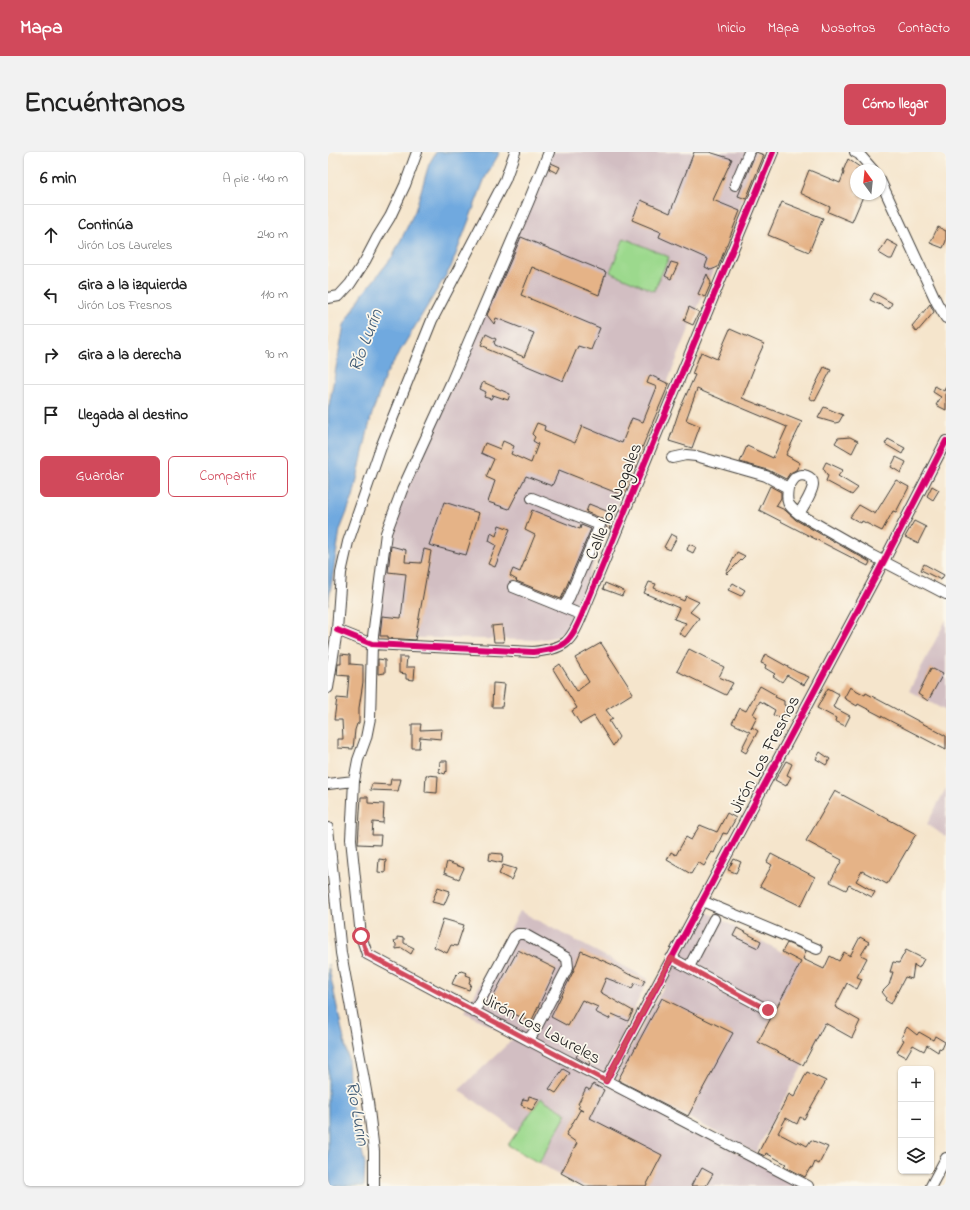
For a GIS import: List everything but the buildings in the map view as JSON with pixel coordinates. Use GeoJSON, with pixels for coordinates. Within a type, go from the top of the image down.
{"type":"FeatureCollection","features":[{"type":"Feature","properties":{"kind":"street"},"geometry":{"type":"LineString","coordinates":[[328,298],[339,296],[350,284],[365,261],[390,217],[405,185],[417,152]]}},
{"type":"Feature","properties":{"kind":"street"},"geometry":{"type":"LineString","coordinates":[[328,688],[337,630],[341,573],[348,542],[381,447],[432,320],[505,180],[515,152]]}},
{"type":"Feature","properties":{"kind":"street"},"geometry":{"type":"LineString","coordinates":[[328,784],[354,781],[370,718],[372,644],[383,551],[390,518],[452,383],[549,152]]}},
{"type":"Feature","properties":{"kind":"street"},"geometry":{"type":"LineString","coordinates":[[735,185],[748,152]]}},
{"type":"Feature","properties":{"kind":"street","name":"Calle los Nogales"},"geometry":{"type":"LineString","coordinates":[[337,630],[372,644],[533,652],[550,650],[561,646],[571,638],[582,615],[773,152]]}},
{"type":"Feature","properties":{"kind":"street"},"geometry":{"type":"LineString","coordinates":[[855,152],[859,154],[868,164]]}},
{"type":"Feature","properties":{"kind":"street"},"geometry":{"type":"LineString","coordinates":[[886,193],[937,303],[946,318]]}},
{"type":"Feature","properties":{"kind":"street","name":"Jirón Los Fresnos"},"geometry":{"type":"LineString","coordinates":[[606,1081],[884,561],[946,441]]}},
{"type":"Feature","properties":{"kind":"street"},"geometry":{"type":"LineString","coordinates":[[672,458],[686,455],[696,456],[766,476],[788,488]]}},
{"type":"Feature","properties":{"kind":"street"},"geometry":{"type":"LineString","coordinates":[[799,514],[813,487],[813,482],[805,475],[799,475],[794,478],[788,488],[786,498],[789,505],[799,514],[946,594]]}},
{"type":"Feature","properties":{"kind":"street"},"geometry":{"type":"LineString","coordinates":[[532,498],[600,525],[568,600],[563,607]]}},
{"type":"Feature","properties":{"kind":"street"},"geometry":{"type":"LineString","coordinates":[[513,587],[582,615]]}},
{"type":"Feature","properties":{"kind":"street","name":"Jirón Los Laureles"},"geometry":{"type":"LineString","coordinates":[[354,781],[351,839],[361,936],[367,954],[474,1012],[808,1186]]}},
{"type":"Feature","properties":{"kind":"street"},"geometry":{"type":"LineString","coordinates":[[328,828],[341,953],[368,1102],[374,1151],[374,1186]]}},
{"type":"Feature","properties":{"kind":"street"},"geometry":{"type":"LineString","coordinates":[[702,901],[817,949]]}},
{"type":"Feature","properties":{"kind":"street"},"geometry":{"type":"LineString","coordinates":[[689,967],[714,919]]}},
{"type":"Feature","properties":{"kind":"street"},"geometry":{"type":"LineString","coordinates":[[474,1012],[514,937],[518,934],[524,934],[567,958],[568,962],[568,967],[534,1032],[528,1040]]}},
{"type":"Feature","properties":{"kind":"street"},"geometry":{"type":"LineString","coordinates":[[671,958],[768,1010]]}},
{"type":"Feature","properties":{"kind":"street"},"geometry":{"type":"LineString","coordinates":[[931,1186],[946,1158]]}},
{"type":"Feature","properties":{"kind":"shaded area"},"geometry":{"type":"Polygon","coordinates":[[[548,152],[761,152],[568,627],[555,637],[537,640],[383,637],[374,631],[391,520],[548,152]]]}},
{"type":"Feature","properties":{"kind":"shaded area"},"geometry":{"type":"Polygon","coordinates":[[[946,620],[946,711],[909,691],[946,620]]]}},
{"type":"Feature","properties":{"kind":"shaded area"},"geometry":{"type":"Polygon","coordinates":[[[946,788],[946,837],[927,824],[946,788]]]}},
{"type":"Feature","properties":{"kind":"shaded area"},"geometry":{"type":"Polygon","coordinates":[[[520,911],[648,979],[601,1081],[802,1186],[579,1186],[508,1145],[518,1131],[459,1090],[513,1039],[465,1012],[520,911]]]}},
{"type":"Feature","properties":{"kind":"shaded area"},"geometry":{"type":"Polygon","coordinates":[[[705,911],[846,986],[755,1153],[614,1078],[705,911]]]}},
{"type":"Feature","properties":{"kind":"green space"},"geometry":{"type":"Polygon","coordinates":[[[624,238],[669,257],[654,291],[610,272],[624,238]]]}},
{"type":"Feature","properties":{"kind":"green space"},"geometry":{"type":"Polygon","coordinates":[[[541,1098],[567,1114],[539,1163],[508,1145],[541,1098]]]}},
{"type":"Feature","properties":{"kind":"water","name":"Río Lurín"},"geometry":{"type":"Polygon","coordinates":[[[436,152],[500,152],[485,178],[451,267],[385,376],[371,417],[353,497],[340,530],[328,605],[328,411],[344,325],[362,295],[393,256],[415,211],[429,164],[436,152]]]}},
{"type":"Feature","properties":{"kind":"water"},"geometry":{"type":"Polygon","coordinates":[[[328,964],[348,1059],[350,1099],[365,1164],[364,1186],[331,1186],[328,1169],[328,964]]]}},
{"type":"Feature","properties":{"kind":"cycle path"},"geometry":{"type":"LineString","coordinates":[[337,630],[372,644],[533,652],[552,649],[565,643],[570,638],[578,625],[773,152]]}},
{"type":"Feature","properties":{"kind":"cycle path"},"geometry":{"type":"LineString","coordinates":[[606,1081],[884,561],[946,441]]}},
{"type":"Feature","properties":{"kind":"route"},"geometry":{"type":"LineString","coordinates":[[361,936],[367,954],[606,1081],[671,958],[768,1010]]}}]}
